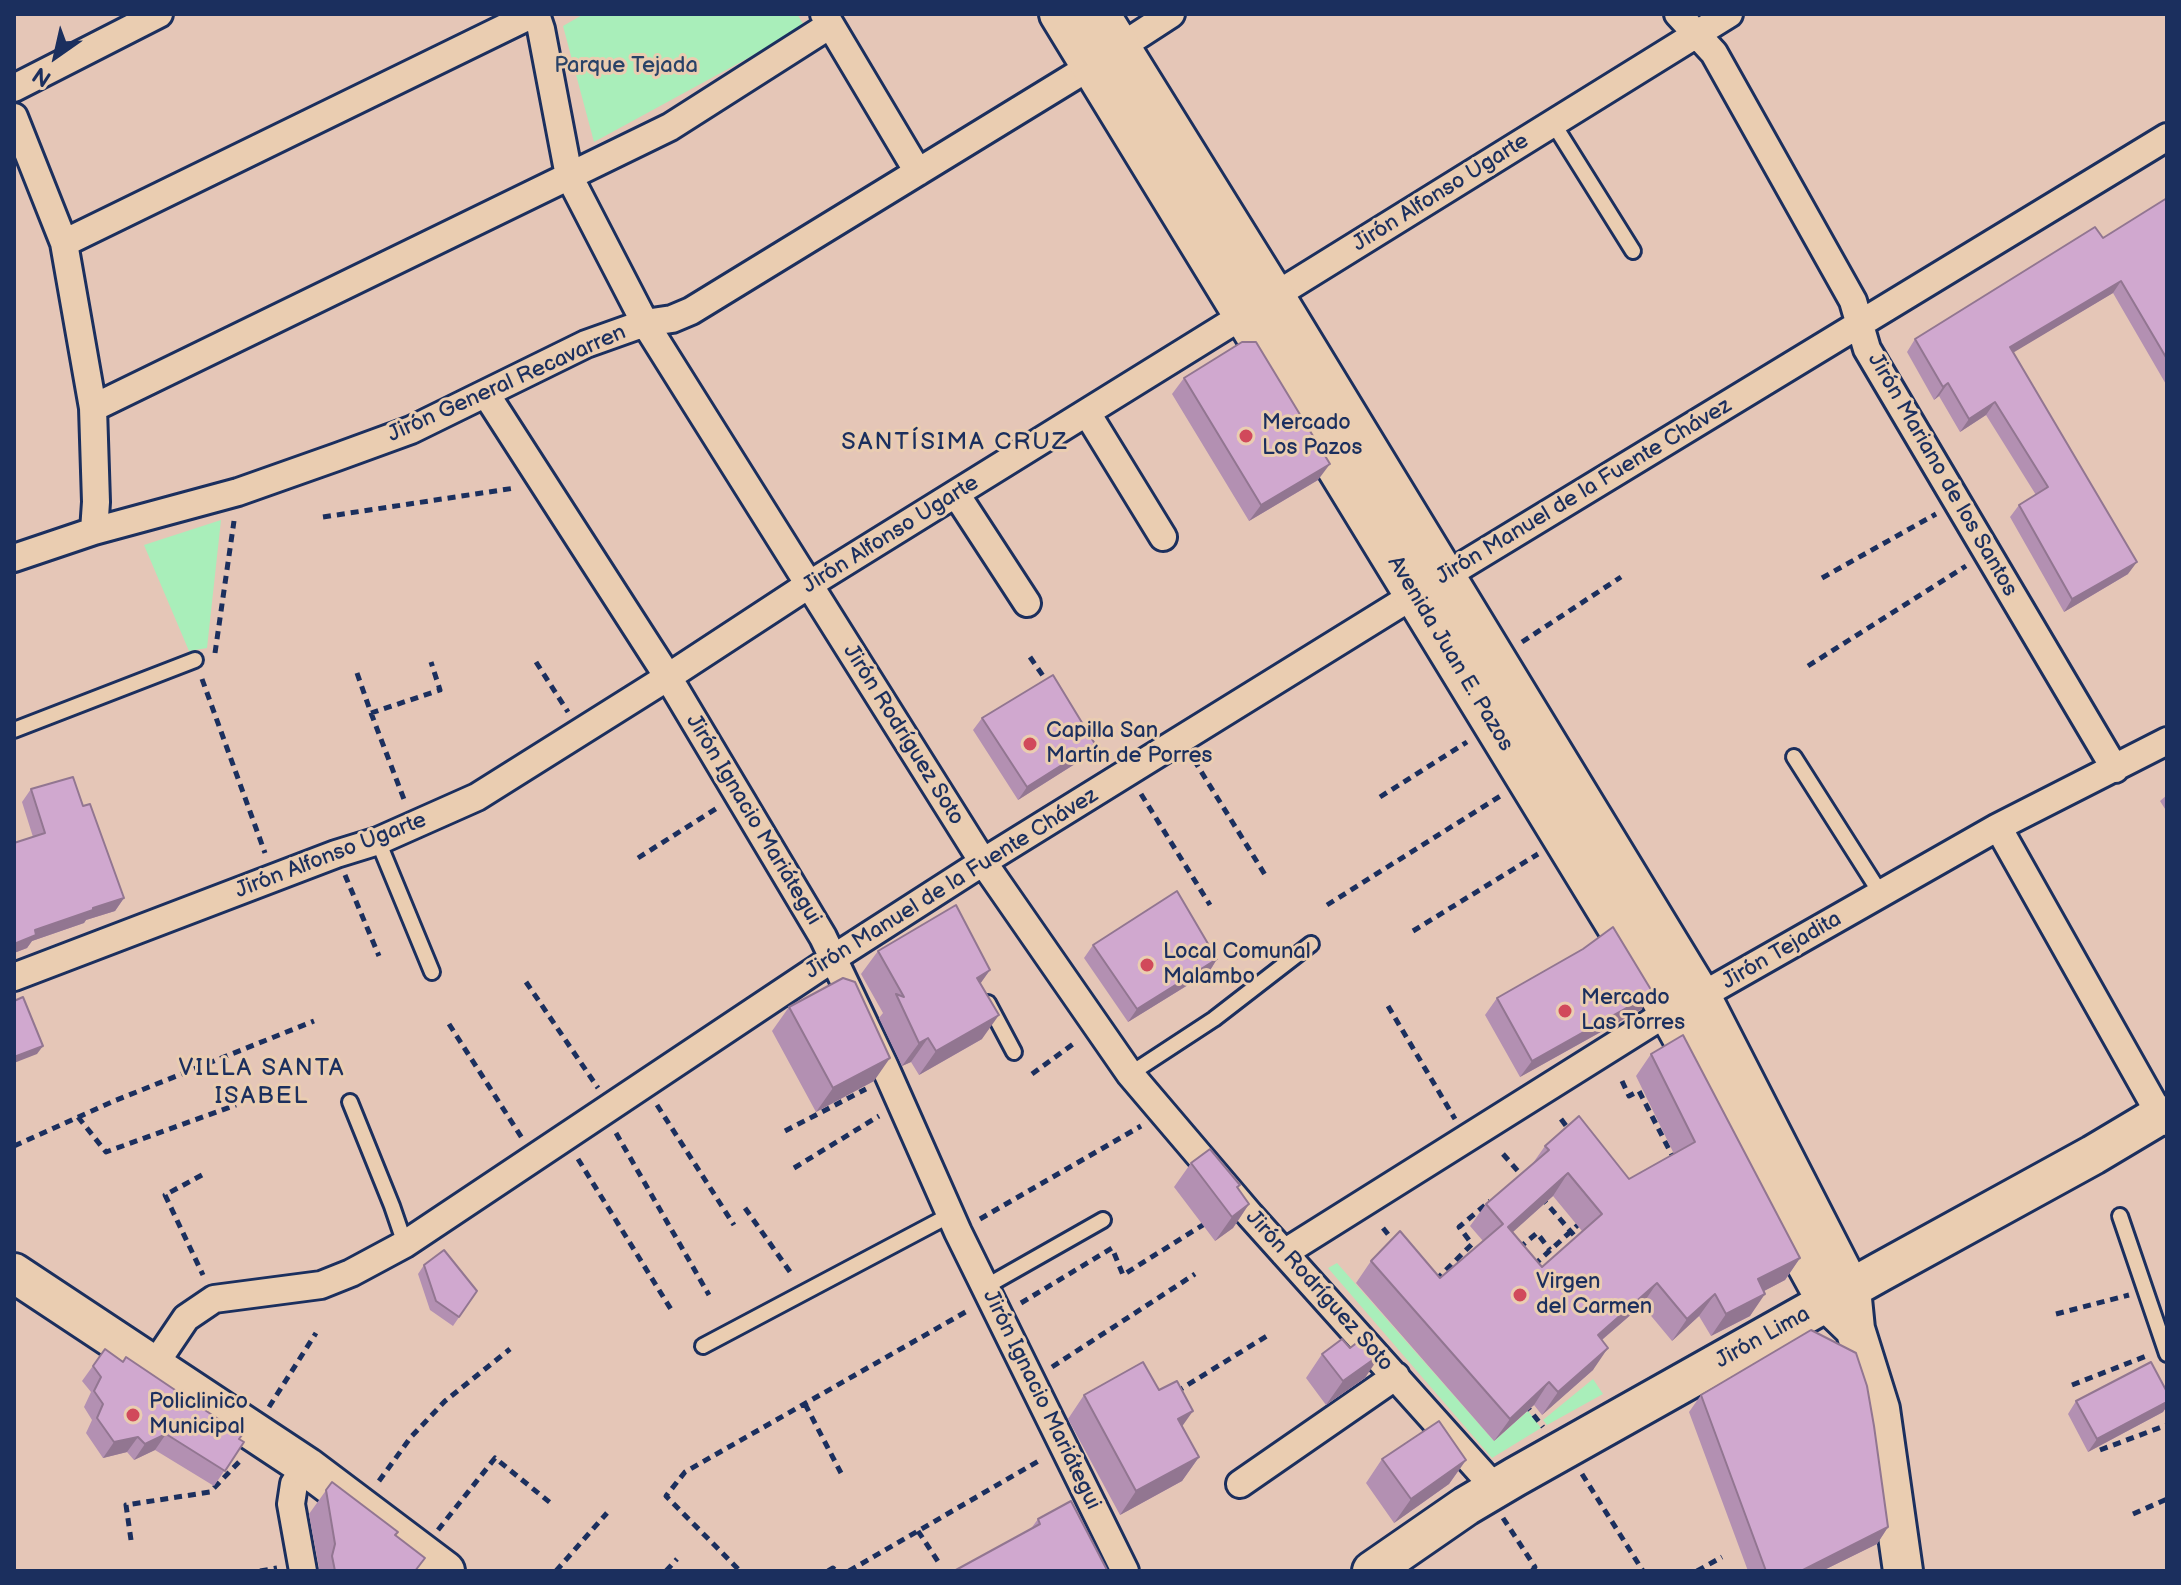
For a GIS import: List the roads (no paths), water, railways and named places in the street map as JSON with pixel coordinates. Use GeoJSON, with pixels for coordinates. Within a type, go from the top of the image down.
{"type":"FeatureCollection","features":[{"type":"Feature","properties":{"kind":"street"},"geometry":{"type":"LineString","coordinates":[[14,88],[159,14]]}},
{"type":"Feature","properties":{"kind":"street"},"geometry":{"type":"LineString","coordinates":[[64,243],[534,14]]}},
{"type":"Feature","properties":{"kind":"street","name":"Jirón Rodríguez Soto"},"geometry":{"type":"LineString","coordinates":[[534,14],[541,29],[569,176],[645,323],[983,862],[1130,1074],[1284,1253],[1396,1376],[1492,1491]]}},
{"type":"Feature","properties":{"kind":"street","name":"Avenida Juan E. Pazos"},"geometry":{"type":"LineString","coordinates":[[1059,14],[1106,57],[1275,296],[1430,586],[1493,724],[1563,839],[1685,1004]]}},
{"type":"Feature","properties":{"kind":"street","name":"Avenida Juan E. Pazos"},"geometry":{"type":"LineString","coordinates":[[1100,14],[1106,57],[1243,316],[1430,586],[1496,660],[1685,1004],[1839,1296]]}},
{"type":"Feature","properties":{"kind":"street","name":"Jirón General Recavarren"},"geometry":{"type":"LineString","coordinates":[[14,558],[94,531],[238,492],[411,430],[586,344],[691,311],[1171,14]]}},
{"type":"Feature","properties":{"kind":"street","name":"Jirón Mariano de los Santos"},"geometry":{"type":"LineString","coordinates":[[1678,14],[1714,53],[1853,301],[1867,349],[2115,769]]}},
{"type":"Feature","properties":{"kind":"street","name":"Jirón Alfonso Ugarte"},"geometry":{"type":"LineString","coordinates":[[14,977],[336,854],[378,841],[477,797],[810,584],[1729,14]]}},
{"type":"Feature","properties":{"kind":"street"},"geometry":{"type":"LineString","coordinates":[[93,408],[670,127],[827,20],[918,172]]}},
{"type":"Feature","properties":{"kind":"street"},"geometry":{"type":"LineString","coordinates":[[14,117],[64,243],[93,408],[94,531]]}},
{"type":"Feature","properties":{"kind":"street","name":"Jirón Manuel de la Fuente Chávez"},"geometry":{"type":"LineString","coordinates":[[155,1364],[186,1318],[214,1299],[321,1285],[405,1244],[832,959],[934,900],[983,862],[2167,137]]}},
{"type":"Feature","properties":{"kind":"street","name":"Jirón Ignacio Mariátegui"},"geometry":{"type":"LineString","coordinates":[[486,394],[668,677],[823,937],[954,1224],[1125,1571]]}},
{"type":"Feature","properties":{"kind":"street"},"geometry":{"type":"LineString","coordinates":[[1087,413],[1163,537]]}},
{"type":"Feature","properties":{"kind":"street"},"geometry":{"type":"LineString","coordinates":[[956,494],[1027,603]]}},
{"type":"Feature","properties":{"kind":"street","name":"Jirón Tejadita"},"geometry":{"type":"LineString","coordinates":[[1284,1253],[1685,1004],[1998,827],[2167,741]]}},
{"type":"Feature","properties":{"kind":"street"},"geometry":{"type":"LineString","coordinates":[[1998,827],[2164,1116]]}},
{"type":"Feature","properties":{"kind":"street","name":"Jirón Lima"},"geometry":{"type":"LineString","coordinates":[[1372,1571],[1492,1491],[1557,1441],[1839,1296],[2164,1116]]}},
{"type":"Feature","properties":{"kind":"street"},"geometry":{"type":"LineString","coordinates":[[14,1273],[307,1467],[433,1561]]}},
{"type":"Feature","properties":{"kind":"street"},"geometry":{"type":"LineString","coordinates":[[1839,1296],[1855,1329],[1880,1409],[1903,1571]]}},
{"type":"Feature","properties":{"kind":"street"},"geometry":{"type":"LineString","coordinates":[[1240,1484],[1396,1376]]}},
{"type":"Feature","properties":{"kind":"street"},"geometry":{"type":"LineString","coordinates":[[303,1571],[291,1504],[294,1484],[307,1467]]}},
{"type":"Feature","properties":{"kind":"lane"},"geometry":{"type":"LineString","coordinates":[[1553,123],[1633,251]]}},
{"type":"Feature","properties":{"kind":"lane"},"geometry":{"type":"LineString","coordinates":[[14,730],[197,665]]}},
{"type":"Feature","properties":{"kind":"lane"},"geometry":{"type":"LineString","coordinates":[[1794,757],[1881,894]]}},
{"type":"Feature","properties":{"kind":"lane"},"geometry":{"type":"LineString","coordinates":[[378,841],[432,972]]}},
{"type":"Feature","properties":{"kind":"lane"},"geometry":{"type":"LineString","coordinates":[[1130,1074],[1214,1019],[1311,944]]}},
{"type":"Feature","properties":{"kind":"lane"},"geometry":{"type":"LineString","coordinates":[[985,995],[1014,1052]]}},
{"type":"Feature","properties":{"kind":"lane"},"geometry":{"type":"LineString","coordinates":[[350,1102],[405,1244]]}},
{"type":"Feature","properties":{"kind":"lane"},"geometry":{"type":"LineString","coordinates":[[2120,1216],[2143,1291],[2166,1351]]}},
{"type":"Feature","properties":{"kind":"lane"},"geometry":{"type":"LineString","coordinates":[[991,1300],[1103,1220]]}},
{"type":"Feature","properties":{"kind":"lane"},"geometry":{"type":"LineString","coordinates":[[703,1346],[804,1292],[954,1224]]}},
{"type":"Feature","properties":{"kind":"place","name":"Mercado Los Pazos"},"geometry":{"type":"Point","coordinates":[1246,436]}},
{"type":"Feature","properties":{"kind":"place","name":"Capilla San Martín de Porres"},"geometry":{"type":"Point","coordinates":[1030,744]}},
{"type":"Feature","properties":{"kind":"place","name":"Local Comunal Malambo"},"geometry":{"type":"Point","coordinates":[1147,965]}},
{"type":"Feature","properties":{"kind":"place","name":"Mercado Las Torres"},"geometry":{"type":"Point","coordinates":[1565,1011]}},
{"type":"Feature","properties":{"kind":"place","name":"Virgen del Carmen"},"geometry":{"type":"Point","coordinates":[1520,1295]}},
{"type":"Feature","properties":{"kind":"place","name":"Policlinico Municipal"},"geometry":{"type":"Point","coordinates":[133,1415]}},
{"type":"Feature","properties":{"kind":"district","name":"SANTÍSIMA CRUZ"},"geometry":{"type":"Point","coordinates":[955,443]}},
{"type":"Feature","properties":{"kind":"district","name":"VILLA SANTA ISABEL"},"geometry":{"type":"Point","coordinates":[262,1083]}},
{"type":"Feature","properties":{"kind":"park label","name":"Parque Tejada"},"geometry":{"type":"Point","coordinates":[626,66]}}]}
